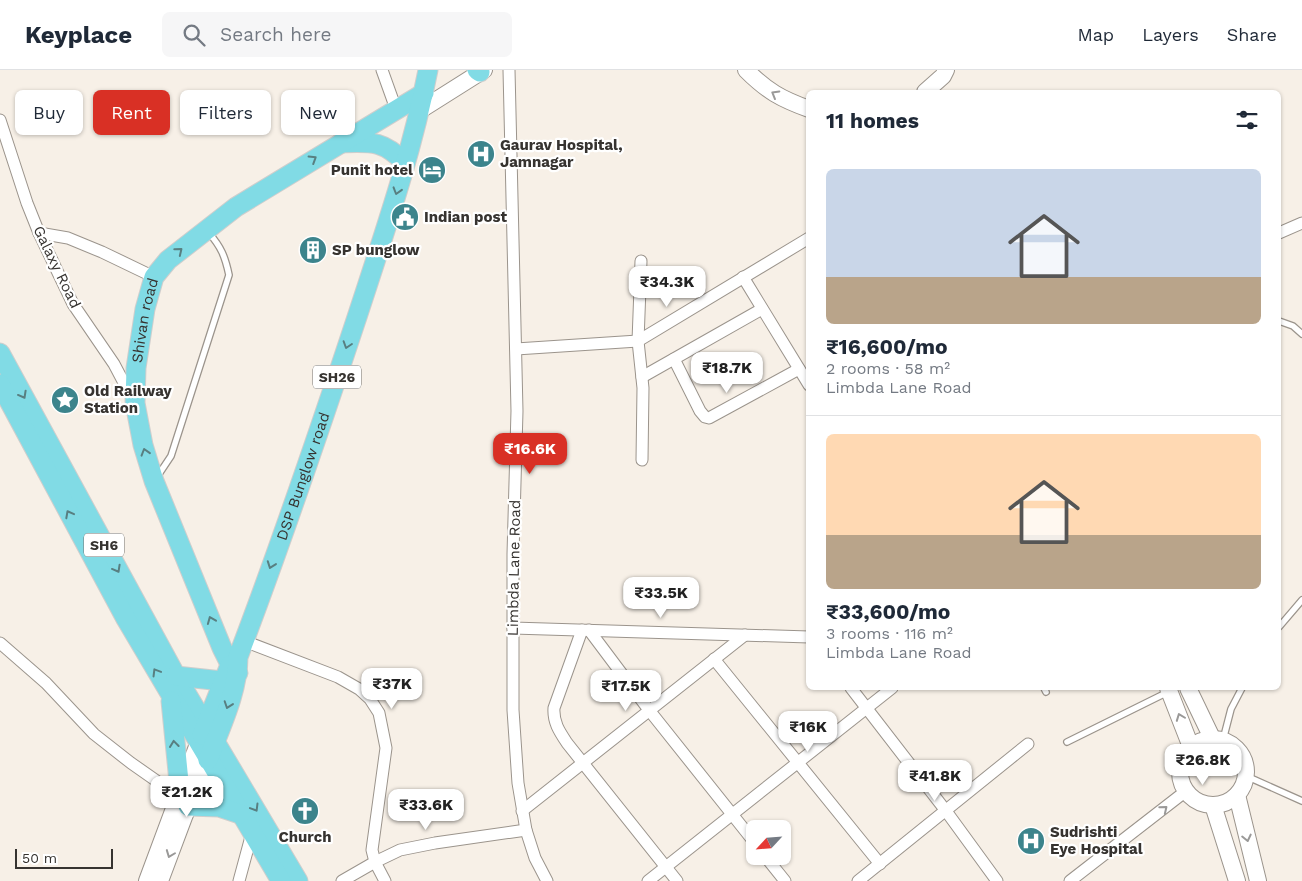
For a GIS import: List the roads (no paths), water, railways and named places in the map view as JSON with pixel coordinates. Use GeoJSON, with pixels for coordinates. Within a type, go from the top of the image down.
{"type":"FeatureCollection","features":[{"type":"Feature","properties":{"kind":"main road","name":"SH26"},"geometry":{"type":"LineString","coordinates":[[421,102],[428,70]]}},
{"type":"Feature","properties":{"kind":"main road"},"geometry":{"type":"LineString","coordinates":[[746,70],[763,87],[787,101],[806,108]]}},
{"type":"Feature","properties":{"kind":"main road"},"geometry":{"type":"LineString","coordinates":[[930,90],[946,70]]}},
{"type":"Feature","properties":{"kind":"main road"},"geometry":{"type":"LineString","coordinates":[[421,102],[480,71]]}},
{"type":"Feature","properties":{"kind":"main road","name":"Shivan road"},"geometry":{"type":"LineString","coordinates":[[234,663],[154,481],[143,445],[135,403],[136,368],[145,309],[154,277],[168,260],[236,207],[396,109],[421,102]]}},
{"type":"Feature","properties":{"kind":"main road","name":"DSP Bunglow road"},"geometry":{"type":"LineString","coordinates":[[208,760],[208,737],[323,421],[405,163],[421,102]]}},
{"type":"Feature","properties":{"kind":"main road"},"geometry":{"type":"LineString","coordinates":[[340,143],[368,142],[383,145],[395,152],[405,163]]}},
{"type":"Feature","properties":{"kind":"main road","name":"SH6"},"geometry":{"type":"LineString","coordinates":[[0,352],[208,737],[298,881]]}},
{"type":"Feature","properties":{"kind":"main road","name":"SH6"},"geometry":{"type":"LineString","coordinates":[[0,384],[126,619],[170,696],[208,737]]}},
{"type":"Feature","properties":{"kind":"main road"},"geometry":{"type":"LineString","coordinates":[[176,676],[234,663]]}},
{"type":"Feature","properties":{"kind":"main road"},"geometry":{"type":"LineString","coordinates":[[1169,690],[1191,747]]}},
{"type":"Feature","properties":{"kind":"main road"},"geometry":{"type":"LineString","coordinates":[[1189,690],[1217,739]]}},
{"type":"Feature","properties":{"kind":"main road"},"geometry":{"type":"LineString","coordinates":[[170,696],[182,798]]}},
{"type":"Feature","properties":{"kind":"main road"},"geometry":{"type":"LineString","coordinates":[[147,881],[208,737]]}},
{"type":"Feature","properties":{"kind":"main road"},"geometry":{"type":"LineString","coordinates":[[1217,739],[1233,745],[1241,754],[1246,764],[1246,776],[1243,787],[1237,796],[1228,802],[1213,805],[1198,802],[1186,791],[1180,777],[1180,767],[1184,756],[1191,747],[1201,741],[1217,739]]}},
{"type":"Feature","properties":{"kind":"main road"},"geometry":{"type":"LineString","coordinates":[[160,881],[182,798],[208,760],[281,881]]}},
{"type":"Feature","properties":{"kind":"main road"},"geometry":{"type":"LineString","coordinates":[[1237,796],[1258,881]]}},
{"type":"Feature","properties":{"kind":"main road"},"geometry":{"type":"LineString","coordinates":[[182,798],[240,814]]}},
{"type":"Feature","properties":{"kind":"main road"},"geometry":{"type":"LineString","coordinates":[[1213,805],[1237,881]]}},
{"type":"Feature","properties":{"kind":"street"},"geometry":{"type":"LineString","coordinates":[[382,70],[396,109]]}},
{"type":"Feature","properties":{"kind":"street","name":"Limbda Lane Road"},"geometry":{"type":"LineString","coordinates":[[508,70],[516,349],[517,469],[514,554],[513,710],[518,784],[522,810],[535,858],[546,880]]}},
{"type":"Feature","properties":{"kind":"street","name":"Galaxy Road"},"geometry":{"type":"LineString","coordinates":[[0,120],[27,203],[39,233],[73,304],[114,364],[135,403]]}},
{"type":"Feature","properties":{"kind":"street"},"geometry":{"type":"LineString","coordinates":[[1281,232],[1302,223]]}},
{"type":"Feature","properties":{"kind":"street"},"geometry":{"type":"LineString","coordinates":[[39,233],[68,238],[154,277]]}},
{"type":"Feature","properties":{"kind":"street"},"geometry":{"type":"LineString","coordinates":[[516,349],[638,341],[806,240]]}},
{"type":"Feature","properties":{"kind":"street"},"geometry":{"type":"LineString","coordinates":[[641,261],[638,341],[642,377],[642,460]]}},
{"type":"Feature","properties":{"kind":"street"},"geometry":{"type":"LineString","coordinates":[[743,277],[806,379]]}},
{"type":"Feature","properties":{"kind":"street"},"geometry":{"type":"LineString","coordinates":[[642,377],[762,309]]}},
{"type":"Feature","properties":{"kind":"street"},"geometry":{"type":"LineString","coordinates":[[674,358],[700,411],[705,417],[709,418],[800,369]]}},
{"type":"Feature","properties":{"kind":"street"},"geometry":{"type":"LineString","coordinates":[[513,628],[806,637]]}},
{"type":"Feature","properties":{"kind":"street"},"geometry":{"type":"LineString","coordinates":[[586,630],[746,832]]}},
{"type":"Feature","properties":{"kind":"street"},"geometry":{"type":"LineString","coordinates":[[586,630],[554,708],[554,718],[559,732],[678,881]]}},
{"type":"Feature","properties":{"kind":"street"},"geometry":{"type":"LineString","coordinates":[[522,810],[745,635]]}},
{"type":"Feature","properties":{"kind":"street"},"geometry":{"type":"LineString","coordinates":[[0,642],[46,683],[94,734],[131,763],[182,798]]}},
{"type":"Feature","properties":{"kind":"street"},"geometry":{"type":"LineString","coordinates":[[714,659],[880,864]]}},
{"type":"Feature","properties":{"kind":"street"},"geometry":{"type":"LineString","coordinates":[[234,663],[338,677],[359,689],[370,699],[379,714],[386,748],[372,850],[374,862],[386,881]]}},
{"type":"Feature","properties":{"kind":"street"},"geometry":{"type":"LineString","coordinates":[[853,690],[946,811],[996,881]]}},
{"type":"Feature","properties":{"kind":"street"},"geometry":{"type":"LineString","coordinates":[[648,881],[889,690]]}},
{"type":"Feature","properties":{"kind":"street"},"geometry":{"type":"LineString","coordinates":[[858,881],[1028,744]]}},
{"type":"Feature","properties":{"kind":"street"},"geometry":{"type":"LineString","coordinates":[[1070,881],[1186,791]]}},
{"type":"Feature","properties":{"kind":"street"},"geometry":{"type":"LineString","coordinates":[[342,881],[374,862],[400,850],[526,830]]}},
{"type":"Feature","properties":{"kind":"street"},"geometry":{"type":"LineString","coordinates":[[239,881],[252,833]]}},
{"type":"Feature","properties":{"kind":"street"},"geometry":{"type":"LineString","coordinates":[[772,865],[785,881]]}},
{"type":"Feature","properties":{"kind":"lane"},"geometry":{"type":"LineString","coordinates":[[154,481],[171,456],[229,275],[221,247],[206,229]]}},
{"type":"Feature","properties":{"kind":"lane"},"geometry":{"type":"LineString","coordinates":[[1281,322],[1293,326],[1302,334]]}},
{"type":"Feature","properties":{"kind":"lane"},"geometry":{"type":"LineString","coordinates":[[1281,625],[1302,600]]}},
{"type":"Feature","properties":{"kind":"lane"},"geometry":{"type":"LineString","coordinates":[[1067,742],[1167,690]]}},
{"type":"Feature","properties":{"kind":"lane"},"geometry":{"type":"LineString","coordinates":[[1217,739],[1241,690]]}},
{"type":"Feature","properties":{"kind":"lane"},"geometry":{"type":"LineString","coordinates":[[1246,776],[1302,801]]}},
{"type":"Feature","properties":{"kind":"lane"},"geometry":{"type":"LineString","coordinates":[[1295,798],[1302,795]]}},
{"type":"Feature","properties":{"kind":"place","name":"Gaurav Hospital, Jamnagar"},"geometry":{"type":"Point","coordinates":[481,154]}},
{"type":"Feature","properties":{"kind":"place","name":"Punit hotel"},"geometry":{"type":"Point","coordinates":[432,170]}},
{"type":"Feature","properties":{"kind":"place","name":"Indian post"},"geometry":{"type":"Point","coordinates":[405,217]}},
{"type":"Feature","properties":{"kind":"place","name":"SP bunglow"},"geometry":{"type":"Point","coordinates":[313,250]}},
{"type":"Feature","properties":{"kind":"place","name":"Old Railway Station"},"geometry":{"type":"Point","coordinates":[65,400]}},
{"type":"Feature","properties":{"kind":"place","name":"Church"},"geometry":{"type":"Point","coordinates":[305,811]}},
{"type":"Feature","properties":{"kind":"place","name":"Sudrishti Eye Hospital"},"geometry":{"type":"Point","coordinates":[1031,841]}}]}
